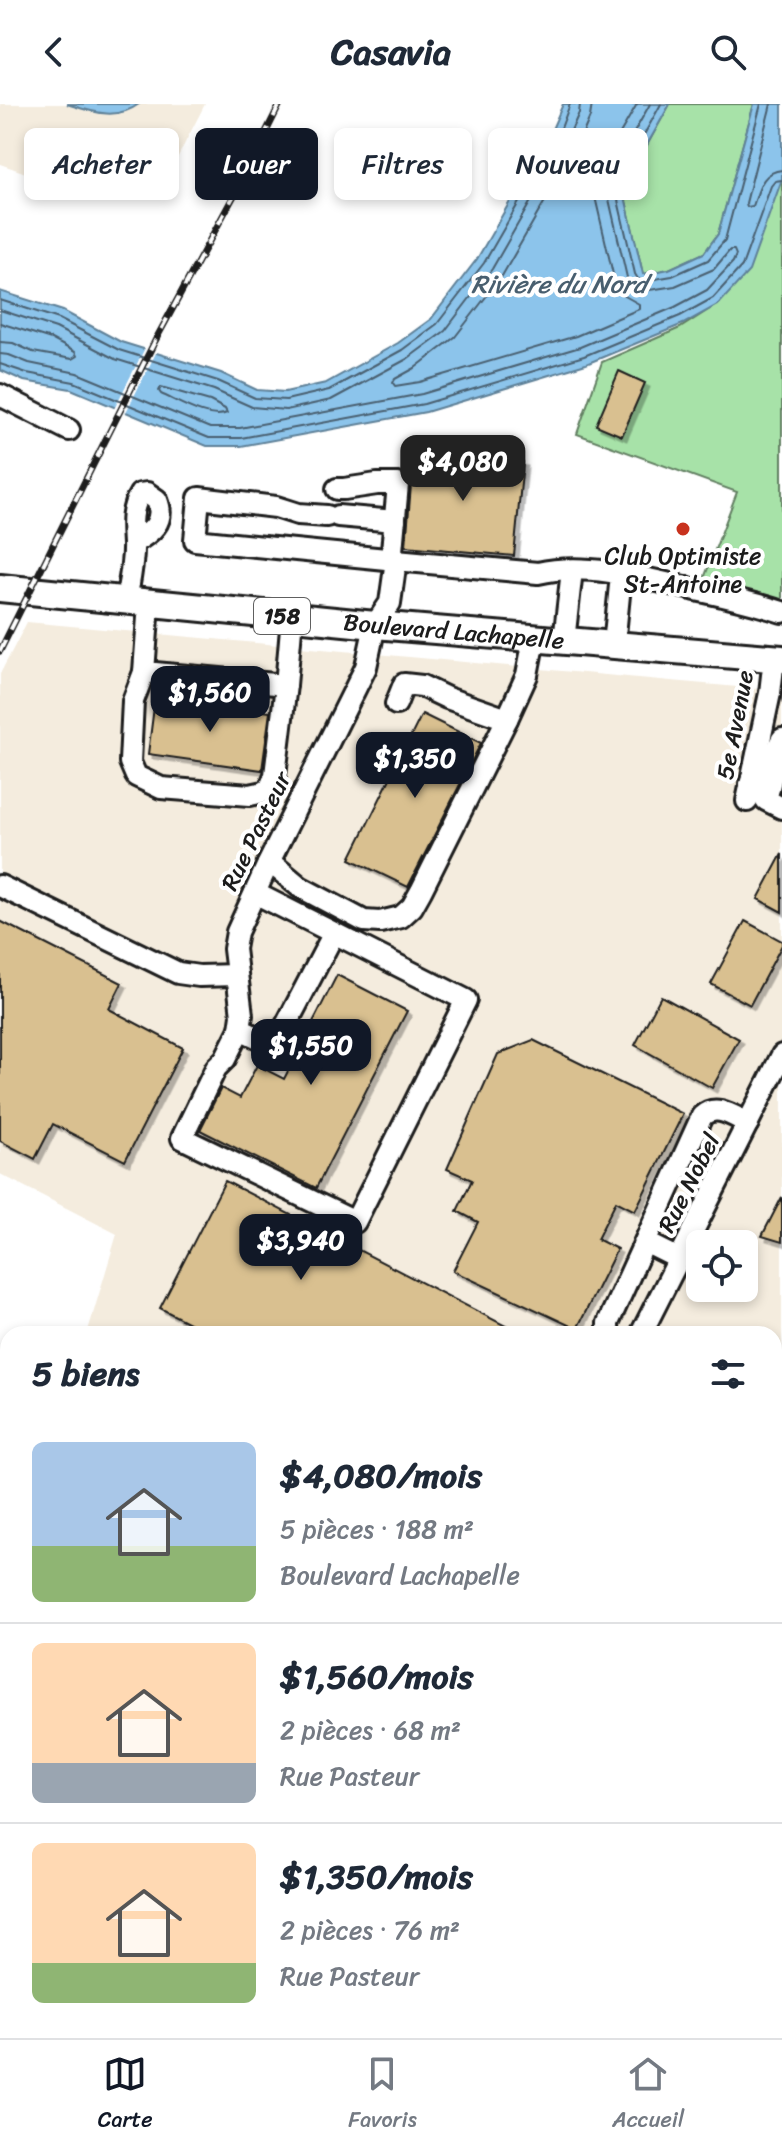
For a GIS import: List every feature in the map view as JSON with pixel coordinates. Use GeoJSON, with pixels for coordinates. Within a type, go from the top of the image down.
{"type":"FeatureCollection","features":[{"type":"Feature","properties":{"kind":"main road","name":"Boulevard Lachapelle"},"geometry":{"type":"LineString","coordinates":[[0,588],[375,625],[778,658]]}},
{"type":"Feature","properties":{"kind":"street"},"geometry":{"type":"LineString","coordinates":[[0,395],[69,430]]}},
{"type":"Feature","properties":{"kind":"street","name":"Rue Pasteur"},"geometry":{"type":"LineString","coordinates":[[240,1029],[242,1015],[234,959],[235,941],[268,864],[366,667],[375,625],[390,603],[396,560],[392,551],[398,484],[337,489]]}},
{"type":"Feature","properties":{"kind":"street"},"geometry":{"type":"LineString","coordinates":[[395,521],[298,514],[276,507],[199,498],[195,540],[538,573],[556,569],[637,576],[782,612]]}},
{"type":"Feature","properties":{"kind":"street"},"geometry":{"type":"LineString","coordinates":[[133,543],[144,672],[133,701],[130,762],[132,771],[141,780],[171,789],[250,795],[270,788],[276,767],[292,617]]}},
{"type":"Feature","properties":{"kind":"street"},"geometry":{"type":"LineString","coordinates":[[564,641],[572,570]]}},
{"type":"Feature","properties":{"kind":"street"},"geometry":{"type":"LineString","coordinates":[[614,645],[621,575]]}},
{"type":"Feature","properties":{"kind":"street"},"geometry":{"type":"LineString","coordinates":[[268,864],[300,887],[364,921],[380,922],[401,917],[412,907],[421,891],[507,719],[527,675],[534,639]]}},
{"type":"Feature","properties":{"kind":"street","name":"5e Avenue"},"geometry":{"type":"LineString","coordinates":[[755,791],[778,658]]}},
{"type":"Feature","properties":{"kind":"street"},"geometry":{"type":"LineString","coordinates":[[144,672],[286,685]]}},
{"type":"Feature","properties":{"kind":"street"},"geometry":{"type":"LineString","coordinates":[[396,704],[404,684],[422,686],[507,719]]}},
{"type":"Feature","properties":{"kind":"street"},"geometry":{"type":"LineString","coordinates":[[782,739],[755,791],[782,808]]}},
{"type":"Feature","properties":{"kind":"street"},"geometry":{"type":"LineString","coordinates":[[0,886],[178,973],[237,975]]}},
{"type":"Feature","properties":{"kind":"street"},"geometry":{"type":"LineString","coordinates":[[255,893],[334,933],[466,1000],[355,1222],[182,1138],[216,1068],[225,1059],[240,1029],[275,1046],[334,933]]}},
{"type":"Feature","properties":{"kind":"street","name":"Rue Nobel"},"geometry":{"type":"LineString","coordinates":[[645,1326],[782,1055]]}},
{"type":"Feature","properties":{"kind":"street"},"geometry":{"type":"LineString","coordinates":[[609,1326],[702,1116],[711,1109],[718,1109],[748,1123]]}},
{"type":"Feature","properties":{"kind":"street"},"geometry":{"type":"LineString","coordinates":[[645,1242],[679,1259]]}},
{"type":"Feature","properties":{"kind":"shaded area"},"geometry":{"type":"Polygon","coordinates":[[[0,104],[205,104],[179,155],[179,128],[24,128],[24,172],[0,164],[0,104]]]}},
{"type":"Feature","properties":{"kind":"shaded area"},"geometry":{"type":"Polygon","coordinates":[[[27,622],[782,691],[782,1326],[89,1326],[117,1234],[0,1174],[0,674],[27,622]]]}},
{"type":"Feature","properties":{"kind":"green space"},"geometry":{"type":"Polygon","coordinates":[[[670,104],[754,104],[718,234],[704,253],[669,269],[643,274],[626,200],[648,200],[648,143],[670,104]]]}},
{"type":"Feature","properties":{"kind":"green space"},"geometry":{"type":"Polygon","coordinates":[[[782,174],[782,601],[700,589],[737,492],[577,434],[602,362],[680,328],[716,305],[782,174]]]}},
{"type":"Feature","properties":{"kind":"water"},"geometry":{"type":"Polygon","coordinates":[[[67,104],[139,104],[113,114],[67,104]]]}},
{"type":"Feature","properties":{"kind":"water","name":"Rivière du Nord"},"geometry":{"type":"Polygon","coordinates":[[[563,104],[670,104],[648,143],[648,128],[553,127],[563,104]]]}},
{"type":"Feature","properties":{"kind":"water","name":"Rivière du Nord"},"geometry":{"type":"Polygon","coordinates":[[[754,104],[782,104],[782,179],[749,271],[719,304],[683,324],[586,364],[426,412],[241,446],[207,446],[71,389],[24,381],[0,370],[0,291],[63,311],[121,342],[221,373],[257,390],[285,392],[326,383],[398,343],[431,319],[477,259],[511,200],[626,200],[643,274],[669,269],[704,253],[718,234],[754,104]]]}},
{"type":"Feature","properties":{"kind":"pier"},"geometry":{"type":"Polygon","coordinates":[[[146,346],[158,349],[124,416],[113,411],[146,346]]]}},
{"type":"Feature","properties":{"kind":"building"},"geometry":{"type":"Polygon","coordinates":[[[619,371],[645,383],[622,436],[596,425],[619,371]]]}},
{"type":"Feature","properties":{"kind":"building"},"geometry":{"type":"Polygon","coordinates":[[[406,452],[523,462],[514,556],[406,546],[411,485],[404,473],[406,452]]]}},
{"type":"Feature","properties":{"kind":"building"},"geometry":{"type":"Polygon","coordinates":[[[181,699],[270,712],[262,770],[148,754],[154,707],[163,709],[181,699]]]}},
{"type":"Feature","properties":{"kind":"building"},"geometry":{"type":"Polygon","coordinates":[[[422,714],[481,743],[408,887],[350,859],[422,714]]]}},
{"type":"Feature","properties":{"kind":"building"},"geometry":{"type":"Polygon","coordinates":[[[782,854],[782,912],[758,899],[782,854]]]}},
{"type":"Feature","properties":{"kind":"building"},"geometry":{"type":"Polygon","coordinates":[[[0,921],[122,983],[109,1009],[183,1048],[125,1161],[53,1124],[35,1159],[0,1141],[0,921]]]}},
{"type":"Feature","properties":{"kind":"building"},"geometry":{"type":"Polygon","coordinates":[[[745,921],[782,941],[750,1005],[711,984],[745,921]]]}},
{"type":"Feature","properties":{"kind":"building"},"geometry":{"type":"Polygon","coordinates":[[[337,975],[407,1011],[316,1188],[200,1130],[221,1088],[240,1098],[257,1065],[284,1079],[337,975]]]}},
{"type":"Feature","properties":{"kind":"building"},"geometry":{"type":"Polygon","coordinates":[[[661,996],[739,1039],[712,1088],[635,1045],[661,996]]]}},
{"type":"Feature","properties":{"kind":"building"},"geometry":{"type":"Polygon","coordinates":[[[533,1040],[683,1114],[635,1211],[616,1201],[597,1239],[617,1249],[578,1326],[571,1326],[453,1271],[478,1222],[457,1211],[472,1180],[447,1169],[498,1054],[533,1040]]]}},
{"type":"Feature","properties":{"kind":"building"},"geometry":{"type":"Polygon","coordinates":[[[225,1181],[506,1326],[195,1326],[160,1308],[225,1181]]]}},
{"type":"Feature","properties":{"kind":"building"},"geometry":{"type":"Polygon","coordinates":[[[782,1197],[782,1242],[762,1236],[782,1197]]]}},
{"type":"Feature","properties":{"kind":"railway"},"geometry":{"type":"LineString","coordinates":[[0,651],[155,341],[280,104]]}},
{"type":"Feature","properties":{"kind":"place","name":"Club Optimiste St-Antoine"},"geometry":{"type":"Point","coordinates":[683,529]}}]}
